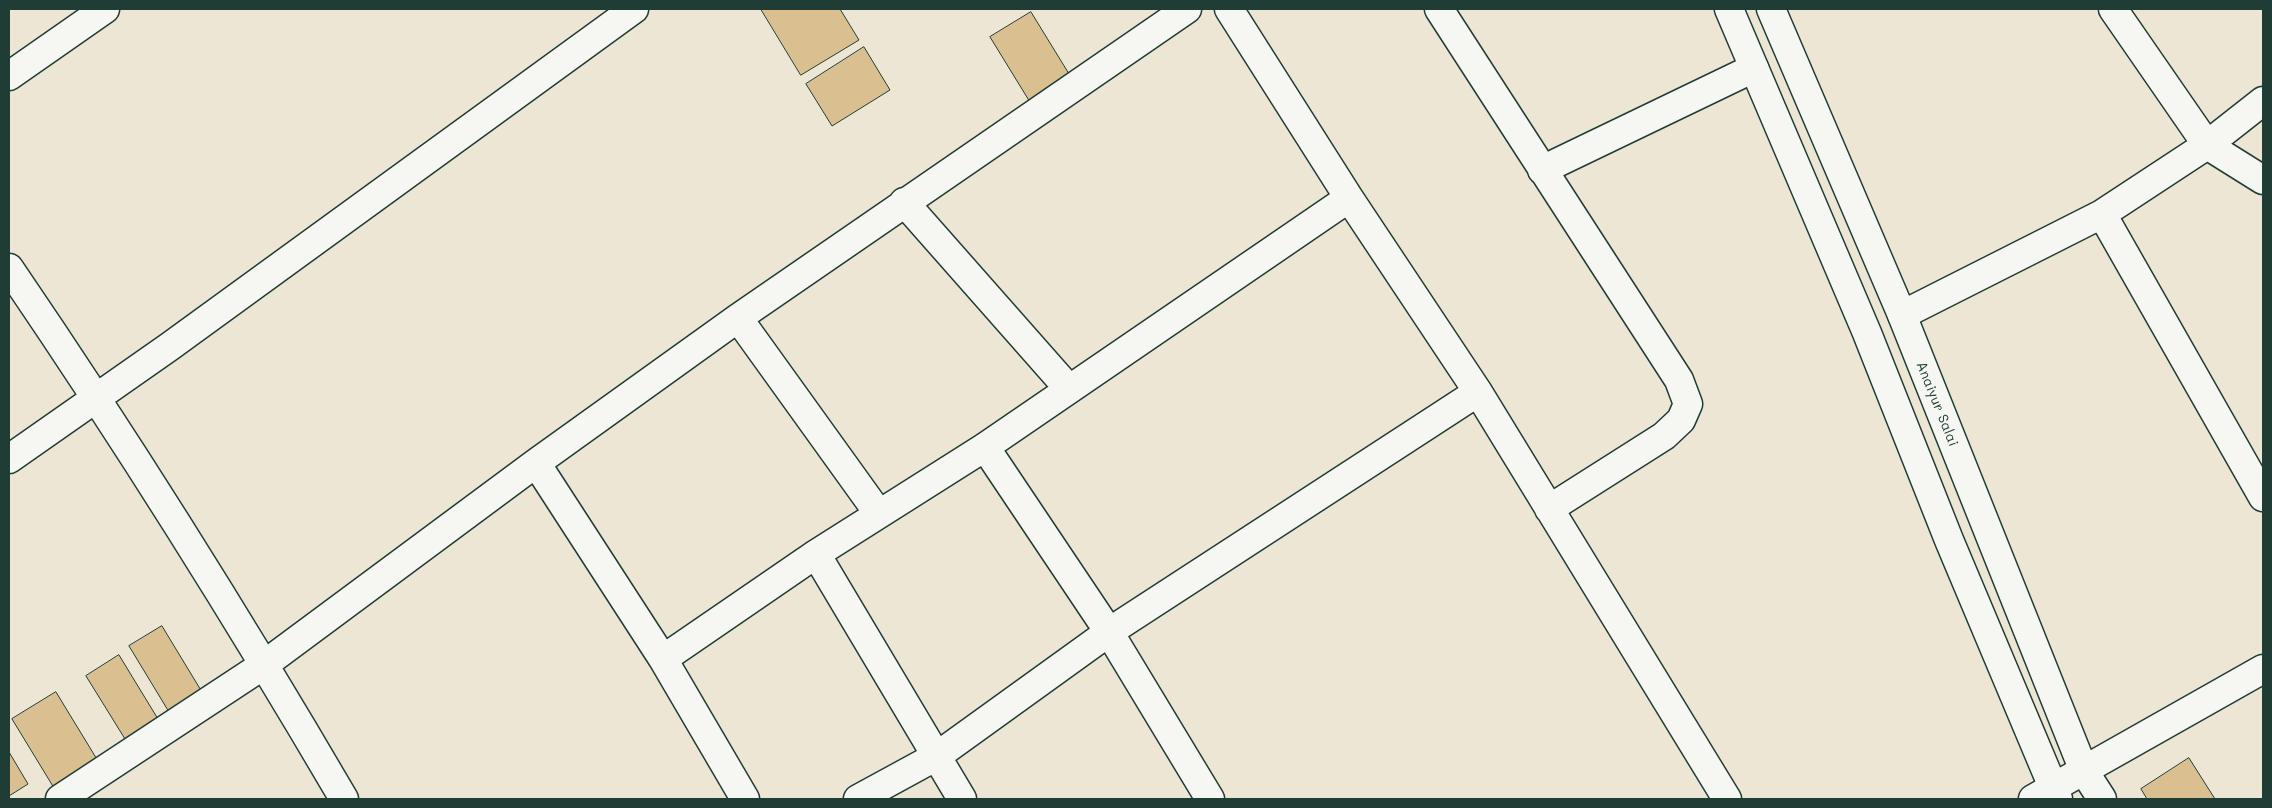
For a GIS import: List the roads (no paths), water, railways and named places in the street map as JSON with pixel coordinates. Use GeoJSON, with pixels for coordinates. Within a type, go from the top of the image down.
{"type":"FeatureCollection","features":[{"type":"Feature","properties":{"kind":"street"},"geometry":{"type":"LineString","coordinates":[[11,70],[105,9]]}},
{"type":"Feature","properties":{"kind":"street"},"geometry":{"type":"LineString","coordinates":[[9,459],[634,9]]}},
{"type":"Feature","properties":{"kind":"street"},"geometry":{"type":"LineString","coordinates":[[60,799],[265,664],[536,463],[738,318],[1187,9]]}},
{"type":"Feature","properties":{"kind":"street"},"geometry":{"type":"LineString","coordinates":[[1229,9],[1349,198],[1478,392],[1727,799]]}},
{"type":"Feature","properties":{"kind":"street"},"geometry":{"type":"LineString","coordinates":[[1439,9],[1679,380],[1688,404],[1681,420],[1664,436],[1549,509]]}},
{"type":"Feature","properties":{"kind":"street"},"geometry":{"type":"LineString","coordinates":[[1729,9],[1867,333],[1949,540],[1988,629],[2048,796],[2084,771],[2263,669]]}},
{"type":"Feature","properties":{"kind":"street","name":"Anaiyur Salai"},"geometry":{"type":"LineString","coordinates":[[1771,9],[1902,315],[2084,771],[2102,799]]}},
{"type":"Feature","properties":{"kind":"street"},"geometry":{"type":"LineString","coordinates":[[2113,9],[2207,145],[2263,180]]}},
{"type":"Feature","properties":{"kind":"street"},"geometry":{"type":"LineString","coordinates":[[1542,170],[1754,68]]}},
{"type":"Feature","properties":{"kind":"street"},"geometry":{"type":"LineString","coordinates":[[1902,315],[2102,214],[2207,145],[2263,101]]}},
{"type":"Feature","properties":{"kind":"street"},"geometry":{"type":"LineString","coordinates":[[663,659],[816,554],[985,447],[1349,198]]}},
{"type":"Feature","properties":{"kind":"street"},"geometry":{"type":"LineString","coordinates":[[904,202],[1069,389]]}},
{"type":"Feature","properties":{"kind":"street"},"geometry":{"type":"LineString","coordinates":[[2102,214],[2263,497]]}},
{"type":"Feature","properties":{"kind":"street"},"geometry":{"type":"LineString","coordinates":[[9,268],[97,397],[265,664],[344,799]]}},
{"type":"Feature","properties":{"kind":"street"},"geometry":{"type":"LineString","coordinates":[[738,318],[879,514]]}},
{"type":"Feature","properties":{"kind":"street"},"geometry":{"type":"LineString","coordinates":[[858,799],[937,756],[1110,632],[1478,392]]}},
{"type":"Feature","properties":{"kind":"street"},"geometry":{"type":"LineString","coordinates":[[985,447],[1110,632],[1210,799]]}},
{"type":"Feature","properties":{"kind":"street"},"geometry":{"type":"LineString","coordinates":[[536,463],[663,659],[745,799]]}},
{"type":"Feature","properties":{"kind":"street"},"geometry":{"type":"LineString","coordinates":[[816,554],[962,799]]}}]}
